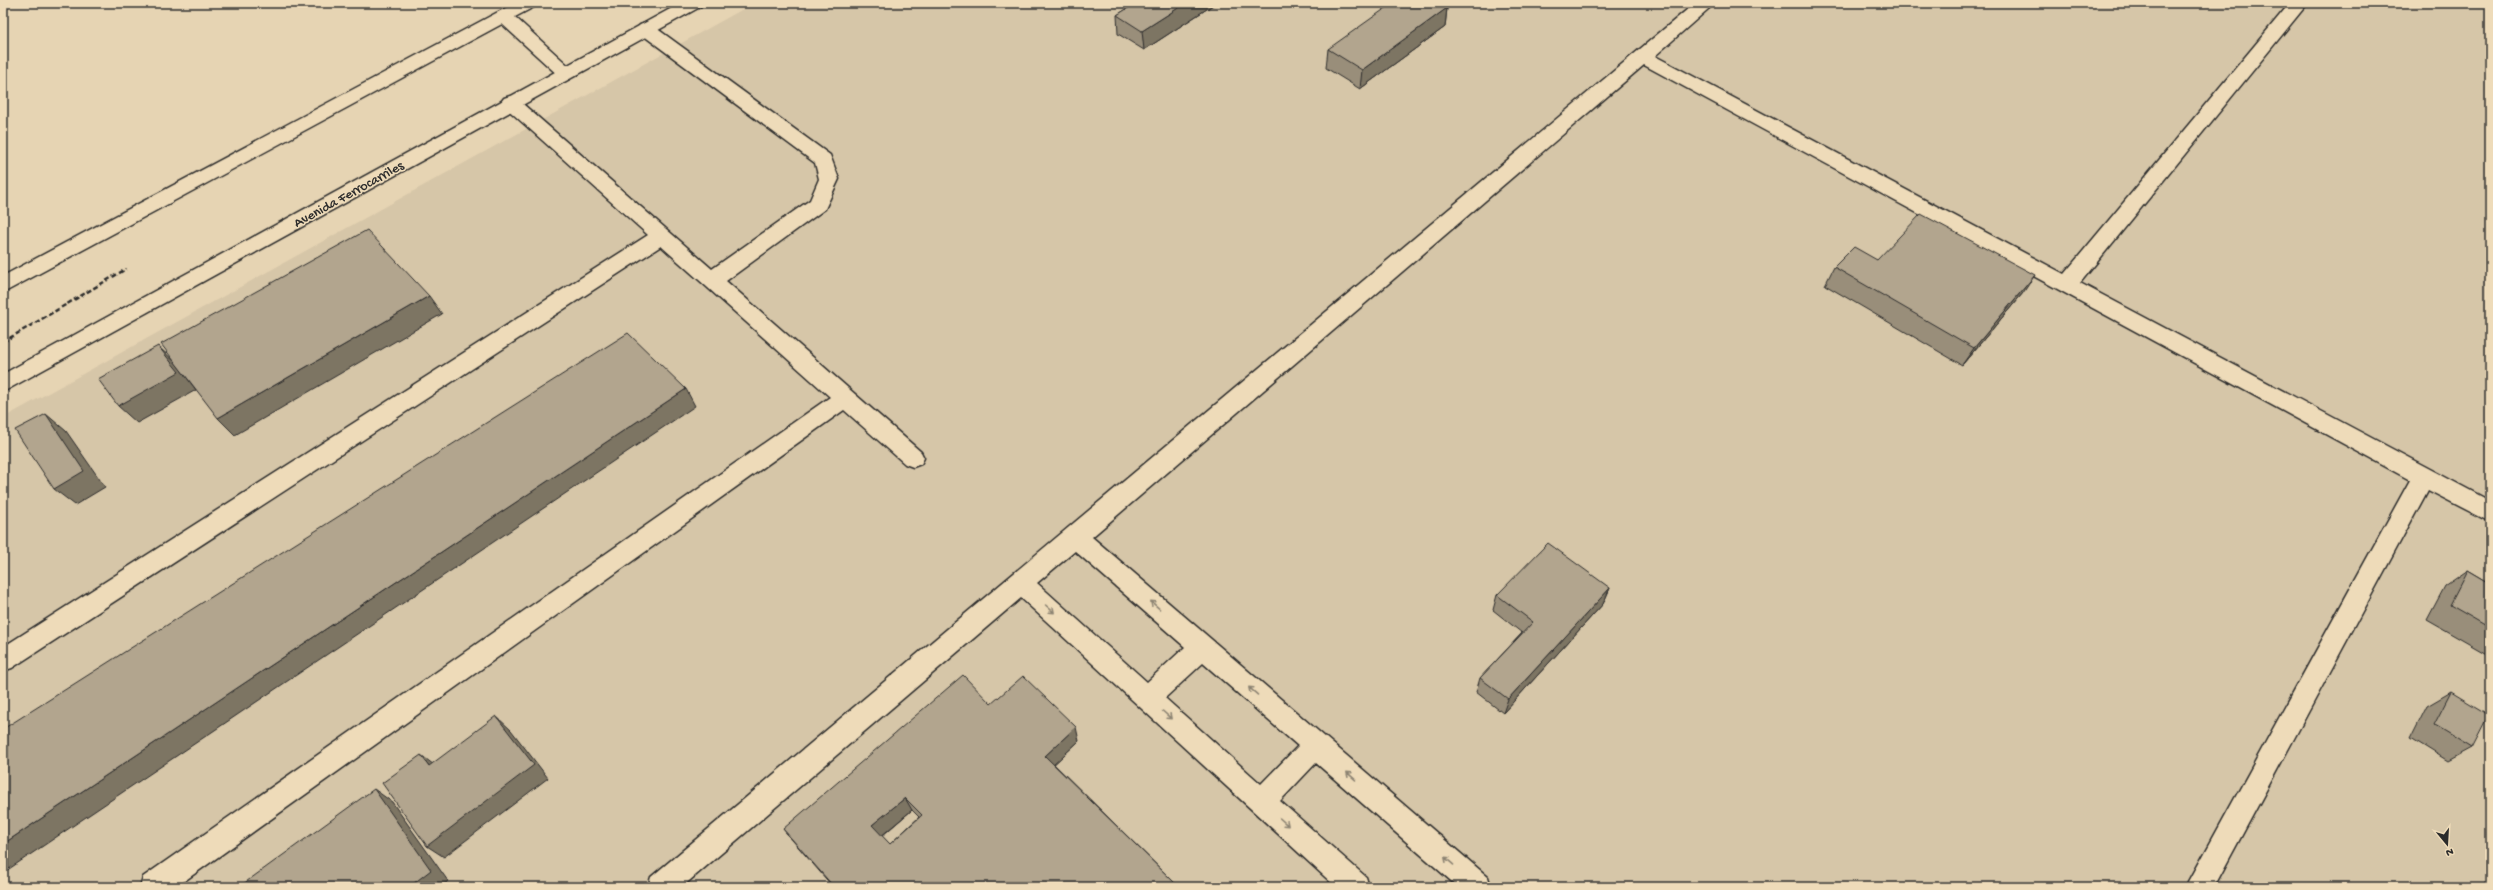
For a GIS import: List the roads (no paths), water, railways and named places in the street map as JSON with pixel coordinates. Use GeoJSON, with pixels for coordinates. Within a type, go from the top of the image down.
{"type":"FeatureCollection","features":[{"type":"Feature","properties":{"kind":"main road"},"geometry":{"type":"LineString","coordinates":[[3,285],[528,3]]}},
{"type":"Feature","properties":{"kind":"main road","name":"Avenida Ferrocarriles"},"geometry":{"type":"LineString","coordinates":[[3,384],[510,102],[694,3]]}},
{"type":"Feature","properties":{"kind":"main road"},"geometry":{"type":"LineString","coordinates":[[661,887],[1706,3]]}},
{"type":"Feature","properties":{"kind":"main road"},"geometry":{"type":"LineString","coordinates":[[2067,285],[2299,3]]}},
{"type":"Feature","properties":{"kind":"main road"},"geometry":{"type":"LineString","coordinates":[[504,16],[566,73]]}},
{"type":"Feature","properties":{"kind":"main road"},"geometry":{"type":"LineString","coordinates":[[646,29],[823,160],[829,179],[818,204],[712,280]]}},
{"type":"Feature","properties":{"kind":"main road"},"geometry":{"type":"LineString","coordinates":[[1643,57],[2490,512]]}},
{"type":"Feature","properties":{"kind":"main road"},"geometry":{"type":"LineString","coordinates":[[510,102],[712,280],[843,399],[913,458]]}},
{"type":"Feature","properties":{"kind":"main road"},"geometry":{"type":"LineString","coordinates":[[3,660],[662,236]]}},
{"type":"Feature","properties":{"kind":"main road"},"geometry":{"type":"LineString","coordinates":[[153,887],[843,399]]}},
{"type":"Feature","properties":{"kind":"main road"},"geometry":{"type":"LineString","coordinates":[[2199,887],[2424,476]]}},
{"type":"Feature","properties":{"kind":"main road"},"geometry":{"type":"LineString","coordinates":[[1076,537],[1478,887]]}},
{"type":"Feature","properties":{"kind":"main road"},"geometry":{"type":"LineString","coordinates":[[1021,583],[1356,887]]}},
{"type":"Feature","properties":{"kind":"main road"},"geometry":{"type":"LineString","coordinates":[[1148,698],[1202,647]]}},
{"type":"Feature","properties":{"kind":"main road"},"geometry":{"type":"LineString","coordinates":[[1262,802],[1316,746]]}},
{"type":"Feature","properties":{"kind":"railway"},"geometry":{"type":"LineString","coordinates":[[3,342],[126,269]]}}]}
